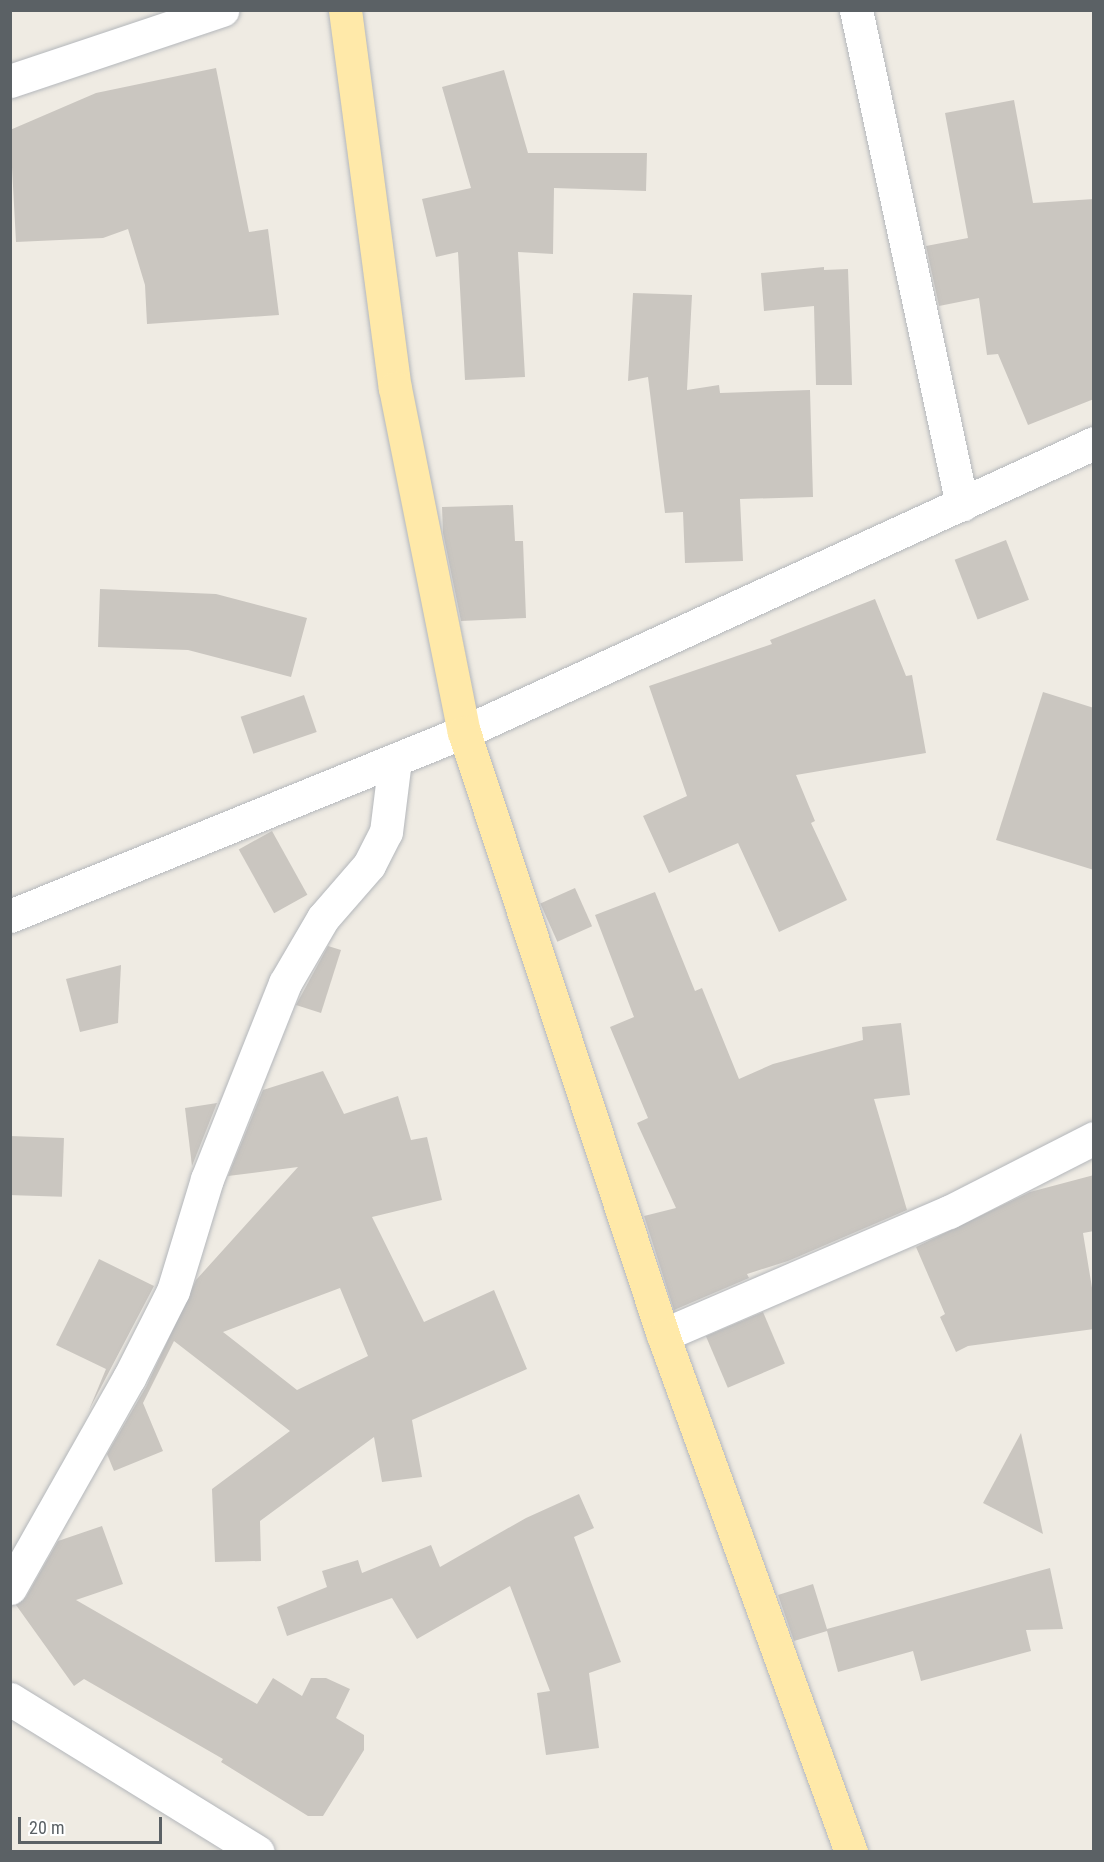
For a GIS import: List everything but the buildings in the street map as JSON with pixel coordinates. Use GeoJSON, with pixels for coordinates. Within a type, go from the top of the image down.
{"type":"FeatureCollection","features":[{"type":"Feature","properties":{"kind":"main road"},"geometry":{"type":"LineString","coordinates":[[345,10],[395,388],[464,732],[663,1335],[851,1851]]}},
{"type":"Feature","properties":{"kind":"street"},"geometry":{"type":"LineString","coordinates":[[10,81],[222,10]]}},
{"type":"Feature","properties":{"kind":"street"},"geometry":{"type":"LineString","coordinates":[[856,10],[962,505]]}},
{"type":"Feature","properties":{"kind":"street"},"geometry":{"type":"LineString","coordinates":[[10,916],[464,732],[1094,443]]}},
{"type":"Feature","properties":{"kind":"street"},"geometry":{"type":"LineString","coordinates":[[10,1588],[124,1388],[173,1291],[207,1179],[285,983],[323,918],[369,865],[386,831],[395,760]]}},
{"type":"Feature","properties":{"kind":"street"},"geometry":{"type":"LineString","coordinates":[[663,1335],[949,1212],[1094,1138]]}},
{"type":"Feature","properties":{"kind":"street"},"geometry":{"type":"LineString","coordinates":[[10,1699],[258,1851]]}}]}
